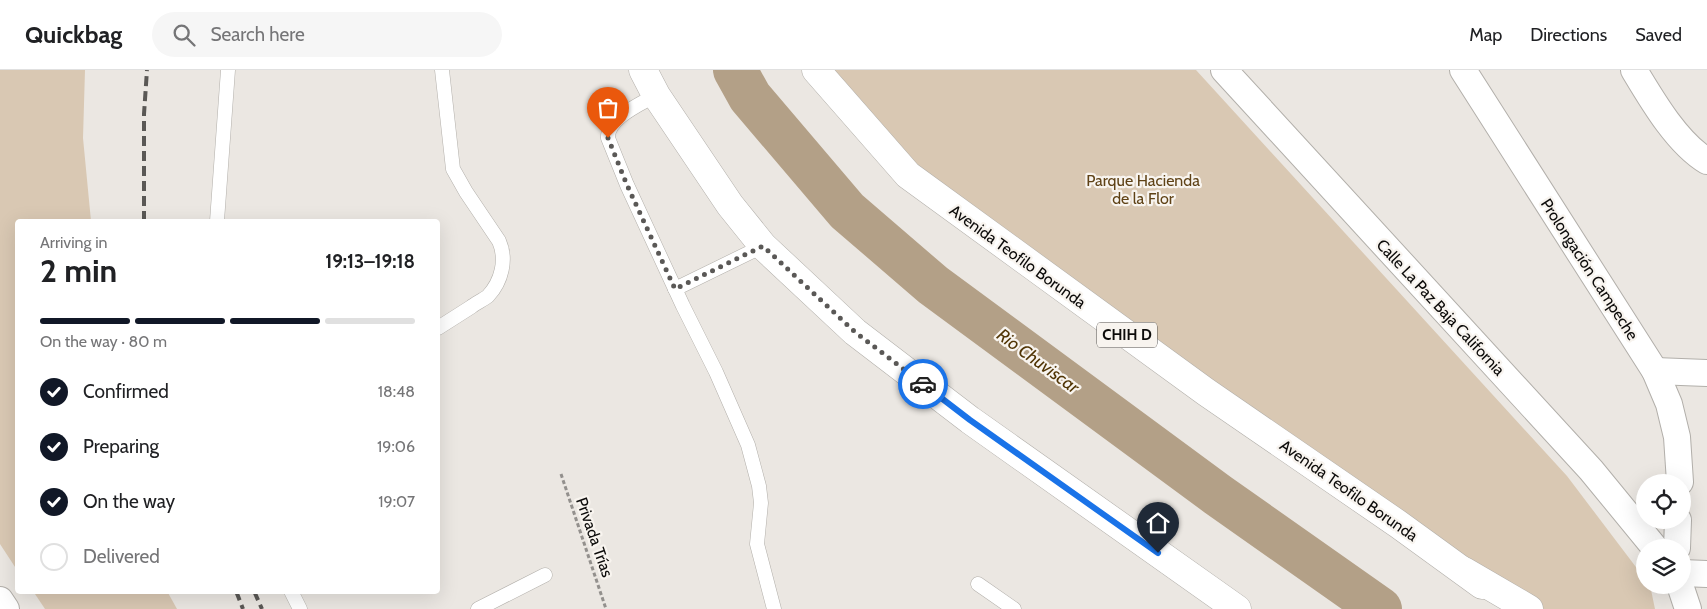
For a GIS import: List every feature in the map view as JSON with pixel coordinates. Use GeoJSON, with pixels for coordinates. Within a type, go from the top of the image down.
{"type":"FeatureCollection","features":[{"type":"Feature","properties":{"kind":"main road"},"geometry":{"type":"LineString","coordinates":[[643,70],[656,95],[730,205],[763,246],[855,332],[970,420],[1236,609]]}},
{"type":"Feature","properties":{"kind":"main road","name":"Avenida Teofilo Borunda"},"geometry":{"type":"LineString","coordinates":[[816,70],[908,176],[1206,392],[1464,571]]}},
{"type":"Feature","properties":{"kind":"main road"},"geometry":{"type":"LineString","coordinates":[[1464,571],[1513,609]]}},
{"type":"Feature","properties":{"kind":"main road","name":"CHIH D"},"geometry":{"type":"LineString","coordinates":[[1464,571],[1528,609]]}},
{"type":"Feature","properties":{"kind":"street","name":"Calle La Paz Baja California"},"geometry":{"type":"LineString","coordinates":[[1224,70],[1585,464],[1648,539]]}},
{"type":"Feature","properties":{"kind":"street","name":"Prolongación Campeche"},"geometry":{"type":"LineString","coordinates":[[1463,70],[1656,371],[1669,404],[1677,437],[1679,474]]}},
{"type":"Feature","properties":{"kind":"street"},"geometry":{"type":"LineString","coordinates":[[1634,70],[1674,129],[1697,155],[1707,161]]}},
{"type":"Feature","properties":{"kind":"street"},"geometry":{"type":"LineString","coordinates":[[1656,371],[1707,374]]}},
{"type":"Feature","properties":{"kind":"street"},"geometry":{"type":"LineString","coordinates":[[1691,573],[1707,574]]}},
{"type":"Feature","properties":{"kind":"street"},"geometry":{"type":"LineString","coordinates":[[1683,594],[1688,609]]}},
{"type":"Feature","properties":{"kind":"street"},"geometry":{"type":"LineString","coordinates":[[0,600],[6,609]]}},
{"type":"Feature","properties":{"kind":"lane"},"geometry":{"type":"LineString","coordinates":[[217,219],[228,70]]}},
{"type":"Feature","properties":{"kind":"lane"},"geometry":{"type":"LineString","coordinates":[[440,327],[487,296],[496,284],[504,259],[499,241],[466,192],[454,169],[451,158],[442,70]]}},
{"type":"Feature","properties":{"kind":"lane"},"geometry":{"type":"LineString","coordinates":[[656,95],[620,117],[611,127],[608,138],[627,185],[716,372],[748,445],[759,486],[761,503],[757,544],[774,609]]}},
{"type":"Feature","properties":{"kind":"lane"},"geometry":{"type":"LineString","coordinates":[[675,289],[763,246]]}},
{"type":"Feature","properties":{"kind":"lane"},"geometry":{"type":"LineString","coordinates":[[478,609],[545,575]]}},
{"type":"Feature","properties":{"kind":"lane"},"geometry":{"type":"LineString","coordinates":[[978,584],[1014,609]]}},
{"type":"Feature","properties":{"kind":"lane"},"geometry":{"type":"LineString","coordinates":[[292,594],[300,609]]}},
{"type":"Feature","properties":{"kind":"path","name":"Privada Trías"},"geometry":{"type":"LineString","coordinates":[[561,474],[606,609]]}},
{"type":"Feature","properties":{"kind":"green space"},"geometry":{"type":"Polygon","coordinates":[[[0,70],[85,70],[83,138],[91,219],[15,219],[15,567],[0,544],[0,70]]]}},
{"type":"Feature","properties":{"kind":"green space","name":"Parque Hacienda de la Flor"},"geometry":{"type":"Polygon","coordinates":[[[830,70],[1196,70],[1567,476],[1636,567],[1636,594],[1652,594],[1655,609],[1544,609],[1478,568],[910,170],[830,70]]]}},
{"type":"Feature","properties":{"kind":"green space"},"geometry":{"type":"Polygon","coordinates":[[[35,594],[169,594],[177,609],[45,609],[35,594]]]}},
{"type":"Feature","properties":{"kind":"waterway","name":"Rio Chuviscar"},"geometry":{"type":"LineString","coordinates":[[735,70],[750,97],[847,211],[933,285],[1218,495],[1380,609]]}},
{"type":"Feature","properties":{"kind":"railway"},"geometry":{"type":"LineString","coordinates":[[144,219],[144,114],[147,70]]}},
{"type":"Feature","properties":{"kind":"railway"},"geometry":{"type":"LineString","coordinates":[[237,594],[243,609]]}},
{"type":"Feature","properties":{"kind":"railway"},"geometry":{"type":"LineString","coordinates":[[255,594],[262,609]]}},
{"type":"Feature","properties":{"kind":"way so far"},"geometry":{"type":"LineString","coordinates":[[608,138],[627,185],[675,289],[763,246],[855,332],[923,384]]}},
{"type":"Feature","properties":{"kind":"route"},"geometry":{"type":"LineString","coordinates":[[923,384],[970,420],[1158,553]]}}]}
